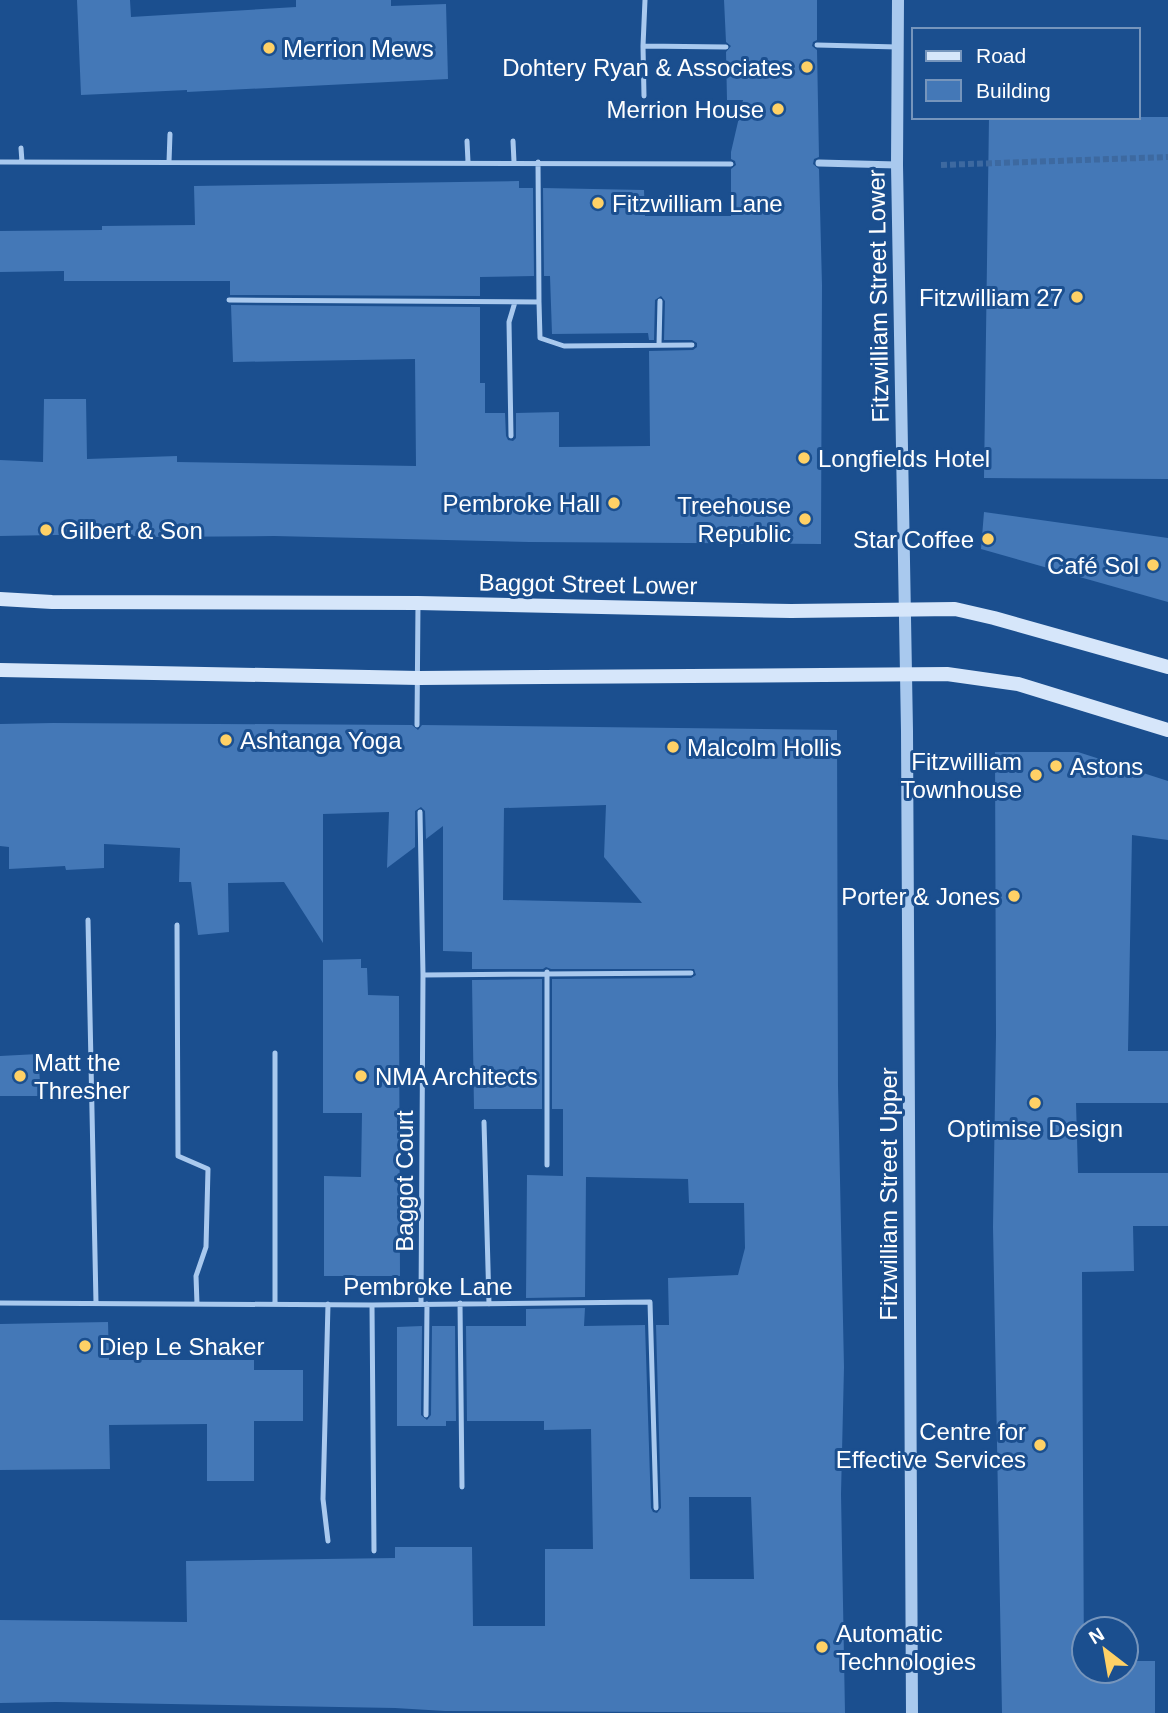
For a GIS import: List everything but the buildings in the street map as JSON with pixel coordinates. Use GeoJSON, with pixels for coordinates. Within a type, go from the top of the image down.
{"type":"FeatureCollection","features":[{"type":"Feature","properties":{"kind":"main road","name":"Baggot Street Lower"},"geometry":{"type":"LineString","coordinates":[[0,599],[65,602],[418,603],[791,611],[955,609],[1168,667]]}},
{"type":"Feature","properties":{"kind":"main road"},"geometry":{"type":"LineString","coordinates":[[0,670],[419,678],[960,675],[1018,684],[1168,730]]}},
{"type":"Feature","properties":{"kind":"street","name":"Fitzwilliam Street Lower"},"geometry":{"type":"LineString","coordinates":[[898,0],[897,166],[905,675]]}},
{"type":"Feature","properties":{"kind":"street"},"geometry":{"type":"LineString","coordinates":[[819,163],[897,166]]}},
{"type":"Feature","properties":{"kind":"street","name":"Fitzwilliam Street Upper"},"geometry":{"type":"LineString","coordinates":[[905,675],[912,1713]]}},
{"type":"Feature","properties":{"kind":"lane"},"geometry":{"type":"LineString","coordinates":[[644,96],[645,0]]}},
{"type":"Feature","properties":{"kind":"lane"},"geometry":{"type":"LineString","coordinates":[[817,46],[838,44],[898,47]]}},
{"type":"Feature","properties":{"kind":"lane"},"geometry":{"type":"LineString","coordinates":[[643,46],[726,47]]}},
{"type":"Feature","properties":{"kind":"lane"},"geometry":{"type":"LineString","coordinates":[[169,162],[170,134]]}},
{"type":"Feature","properties":{"kind":"lane"},"geometry":{"type":"LineString","coordinates":[[467,141],[468,162]]}},
{"type":"Feature","properties":{"kind":"lane"},"geometry":{"type":"LineString","coordinates":[[513,141],[514,162]]}},
{"type":"Feature","properties":{"kind":"lane"},"geometry":{"type":"LineString","coordinates":[[21,148],[22,162]]}},
{"type":"Feature","properties":{"kind":"lane"},"geometry":{"type":"LineString","coordinates":[[0,162],[731,164]]}},
{"type":"Feature","properties":{"kind":"lane"},"geometry":{"type":"LineString","coordinates":[[538,162],[540,338],[564,346],[692,345]]}},
{"type":"Feature","properties":{"kind":"lane"},"geometry":{"type":"LineString","coordinates":[[229,300],[539,302]]}},
{"type":"Feature","properties":{"kind":"lane"},"geometry":{"type":"LineString","coordinates":[[659,345],[660,300]]}},
{"type":"Feature","properties":{"kind":"lane"},"geometry":{"type":"LineString","coordinates":[[511,436],[509,322],[515,302]]}},
{"type":"Feature","properties":{"kind":"lane"},"geometry":{"type":"LineString","coordinates":[[418,603],[418,725]]}},
{"type":"Feature","properties":{"kind":"lane","name":"Baggot Court"},"geometry":{"type":"LineString","coordinates":[[420,812],[426,1415]]}},
{"type":"Feature","properties":{"kind":"lane"},"geometry":{"type":"LineString","coordinates":[[88,920],[96,1303]]}},
{"type":"Feature","properties":{"kind":"lane"},"geometry":{"type":"LineString","coordinates":[[177,925],[178,1156],[208,1169],[206,1247],[195,1276],[197,1304]]}},
{"type":"Feature","properties":{"kind":"lane"},"geometry":{"type":"LineString","coordinates":[[547,972],[547,1165]]}},
{"type":"Feature","properties":{"kind":"lane"},"geometry":{"type":"LineString","coordinates":[[423,975],[691,973]]}},
{"type":"Feature","properties":{"kind":"lane"},"geometry":{"type":"LineString","coordinates":[[275,1053],[275,1303]]}},
{"type":"Feature","properties":{"kind":"lane"},"geometry":{"type":"LineString","coordinates":[[484,1122],[489,1304]]}},
{"type":"Feature","properties":{"kind":"lane","name":"Pembroke Lane"},"geometry":{"type":"LineString","coordinates":[[0,1303],[372,1305],[650,1302],[656,1508]]}},
{"type":"Feature","properties":{"kind":"lane"},"geometry":{"type":"LineString","coordinates":[[460,1303],[462,1487]]}},
{"type":"Feature","properties":{"kind":"lane"},"geometry":{"type":"LineString","coordinates":[[328,1304],[323,1499],[328,1541]]}},
{"type":"Feature","properties":{"kind":"lane"},"geometry":{"type":"LineString","coordinates":[[372,1305],[374,1551]]}},
{"type":"Feature","properties":{"kind":"tunnel"},"geometry":{"type":"LineString","coordinates":[[941,165],[1168,157]]}},
{"type":"Feature","properties":{"kind":"place","name":"Merrion Mews"},"geometry":{"type":"Point","coordinates":[269,48]}},
{"type":"Feature","properties":{"kind":"place","name":"Dohtery Ryan & Associates"},"geometry":{"type":"Point","coordinates":[807,67]}},
{"type":"Feature","properties":{"kind":"place","name":"Merrion House"},"geometry":{"type":"Point","coordinates":[778,109]}},
{"type":"Feature","properties":{"kind":"place","name":"Fitzwilliam Lane"},"geometry":{"type":"Point","coordinates":[598,203]}},
{"type":"Feature","properties":{"kind":"place","name":"Fitzwilliam 27"},"geometry":{"type":"Point","coordinates":[1077,297]}},
{"type":"Feature","properties":{"kind":"place","name":"Longfields Hotel"},"geometry":{"type":"Point","coordinates":[804,458]}},
{"type":"Feature","properties":{"kind":"place","name":"Pembroke Hall"},"geometry":{"type":"Point","coordinates":[614,503]}},
{"type":"Feature","properties":{"kind":"place","name":"Treehouse Republic"},"geometry":{"type":"Point","coordinates":[805,519]}},
{"type":"Feature","properties":{"kind":"place","name":"Gilbert & Son"},"geometry":{"type":"Point","coordinates":[46,530]}},
{"type":"Feature","properties":{"kind":"place","name":"Star Coffee"},"geometry":{"type":"Point","coordinates":[988,539]}},
{"type":"Feature","properties":{"kind":"place","name":"Café Sol"},"geometry":{"type":"Point","coordinates":[1153,565]}},
{"type":"Feature","properties":{"kind":"place","name":"Ashtanga Yoga"},"geometry":{"type":"Point","coordinates":[226,740]}},
{"type":"Feature","properties":{"kind":"place","name":"Malcolm Hollis"},"geometry":{"type":"Point","coordinates":[673,747]}},
{"type":"Feature","properties":{"kind":"place","name":"Astons"},"geometry":{"type":"Point","coordinates":[1056,766]}},
{"type":"Feature","properties":{"kind":"place","name":"Fitzwilliam Townhouse"},"geometry":{"type":"Point","coordinates":[1036,775]}},
{"type":"Feature","properties":{"kind":"place","name":"Porter & Jones"},"geometry":{"type":"Point","coordinates":[1014,896]}},
{"type":"Feature","properties":{"kind":"place","name":"Matt the Thresher"},"geometry":{"type":"Point","coordinates":[20,1076]}},
{"type":"Feature","properties":{"kind":"place","name":"NMA Architects"},"geometry":{"type":"Point","coordinates":[361,1076]}},
{"type":"Feature","properties":{"kind":"place","name":"Optimise Design"},"geometry":{"type":"Point","coordinates":[1035,1103]}},
{"type":"Feature","properties":{"kind":"place","name":"Diep Le Shaker"},"geometry":{"type":"Point","coordinates":[85,1346]}},
{"type":"Feature","properties":{"kind":"place","name":"Centre for Effective Services"},"geometry":{"type":"Point","coordinates":[1040,1445]}},
{"type":"Feature","properties":{"kind":"place","name":"Automatic Technologies"},"geometry":{"type":"Point","coordinates":[822,1647]}}]}
